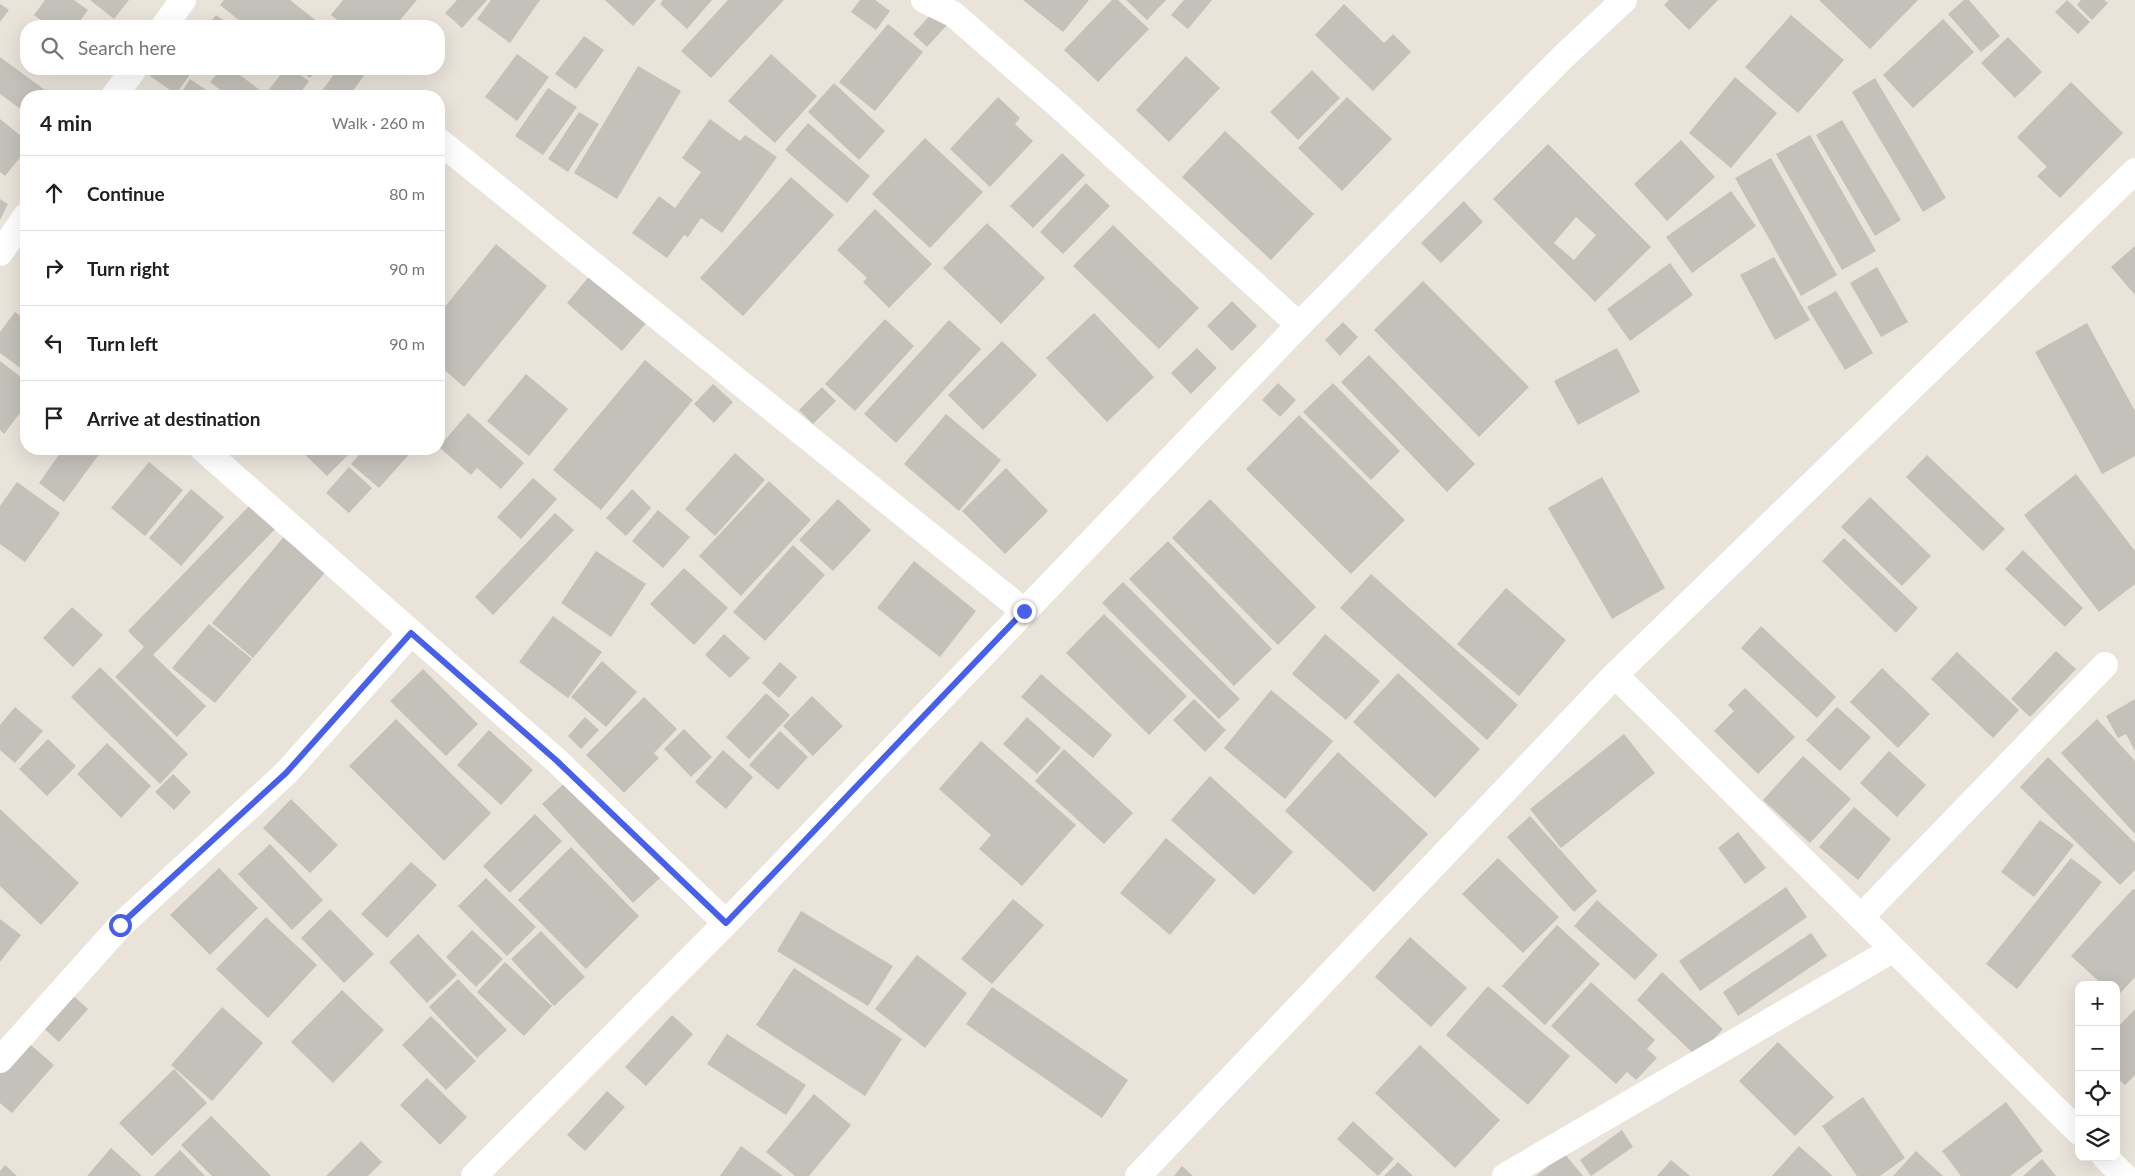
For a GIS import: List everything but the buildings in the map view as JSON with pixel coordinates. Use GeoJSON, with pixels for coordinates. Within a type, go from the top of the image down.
{"type":"FeatureCollection","features":[{"type":"Feature","properties":{"kind":"street"},"geometry":{"type":"LineString","coordinates":[[169,20],[184,0]]}},
{"type":"Feature","properties":{"kind":"street"},"geometry":{"type":"LineString","coordinates":[[924,0],[953,14],[968,27],[1058,106],[1298,325]]}},
{"type":"Feature","properties":{"kind":"street"},"geometry":{"type":"LineString","coordinates":[[474,1176],[726,923],[1298,325],[1563,57],[1624,0]]}},
{"type":"Feature","properties":{"kind":"street"},"geometry":{"type":"LineString","coordinates":[[118,90],[130,75]]}},
{"type":"Feature","properties":{"kind":"street"},"geometry":{"type":"LineString","coordinates":[[445,146],[1024,611]]}},
{"type":"Feature","properties":{"kind":"street"},"geometry":{"type":"LineString","coordinates":[[1138,1176],[1615,675],[2135,171]]}},
{"type":"Feature","properties":{"kind":"street"},"geometry":{"type":"LineString","coordinates":[[0,253],[20,225]]}},
{"type":"Feature","properties":{"kind":"street"},"geometry":{"type":"LineString","coordinates":[[210,455],[557,761],[726,923]]}},
{"type":"Feature","properties":{"kind":"street"},"geometry":{"type":"LineString","coordinates":[[0,1060],[120,925],[286,773],[411,633]]}},
{"type":"Feature","properties":{"kind":"street"},"geometry":{"type":"LineString","coordinates":[[1862,916],[2105,665]]}},
{"type":"Feature","properties":{"kind":"street"},"geometry":{"type":"LineString","coordinates":[[1615,675],[1862,916],[1892,950],[2075,1128]]}},
{"type":"Feature","properties":{"kind":"street"},"geometry":{"type":"LineString","coordinates":[[1505,1176],[1892,950]]}},
{"type":"Feature","properties":{"kind":"street"},"geometry":{"type":"LineString","coordinates":[[2108,1161],[2124,1176]]}},
{"type":"Feature","properties":{"kind":"route"},"geometry":{"type":"LineString","coordinates":[[120,925],[286,773],[411,633],[557,761],[726,923],[1024,611]]}}]}
